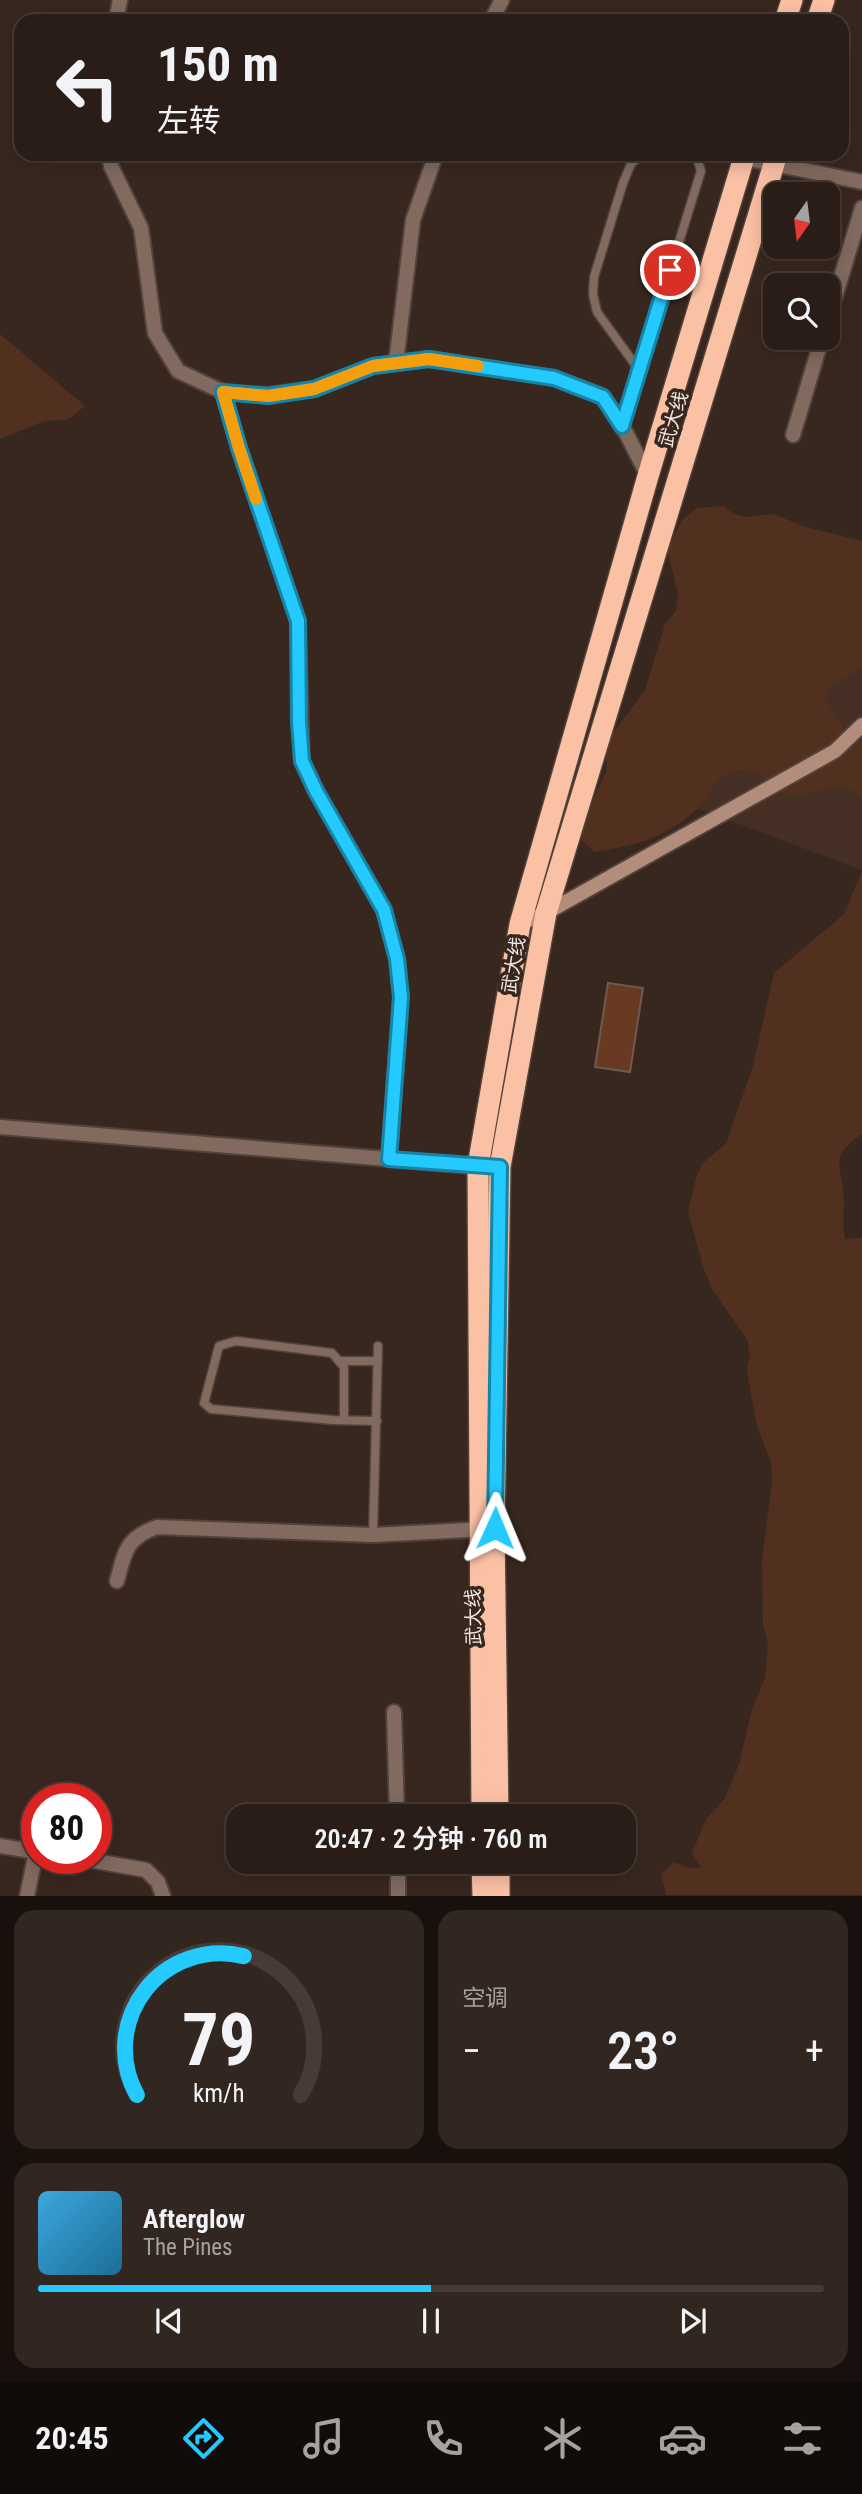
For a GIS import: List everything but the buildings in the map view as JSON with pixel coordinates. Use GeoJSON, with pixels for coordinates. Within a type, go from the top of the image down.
{"type":"FeatureCollection","features":[{"type":"Feature","properties":{"kind":"highway","name":"武大线"},"geometry":{"type":"LineString","coordinates":[[498,1804],[487,1529],[478,1166],[520,924],[648,476],[743,161]]}},
{"type":"Feature","properties":{"kind":"highway","name":"武大线"},"geometry":{"type":"LineString","coordinates":[[482,1804],[487,1529],[500,1167],[546,913],[775,161]]}},
{"type":"Feature","properties":{"kind":"highway"},"geometry":{"type":"LineString","coordinates":[[482,1874],[483,1895]]}},
{"type":"Feature","properties":{"kind":"highway"},"geometry":{"type":"LineString","coordinates":[[499,1874],[499,1895]]}},
{"type":"Feature","properties":{"kind":"street"},"geometry":{"type":"LineString","coordinates":[[110,161],[141,228],[155,333],[178,371],[223,392],[268,396],[314,389],[373,366],[429,359],[554,378],[603,397],[622,426],[648,476]]}},
{"type":"Feature","properties":{"kind":"street"},"geometry":{"type":"LineString","coordinates":[[396,363],[413,220],[434,161]]}},
{"type":"Feature","properties":{"kind":"street"},"geometry":{"type":"LineString","coordinates":[[783,161],[862,182]]}},
{"type":"Feature","properties":{"kind":"street"},"geometry":{"type":"LineString","coordinates":[[840,280],[862,208]]}},
{"type":"Feature","properties":{"kind":"street"},"geometry":{"type":"LineString","coordinates":[[793,435],[818,350]]}},
{"type":"Feature","properties":{"kind":"street"},"geometry":{"type":"LineString","coordinates":[[223,392],[239,448],[298,621],[302,761],[316,791],[384,910],[397,959],[401,997],[389,1159]]}},
{"type":"Feature","properties":{"kind":"street"},"geometry":{"type":"LineString","coordinates":[[520,924],[546,913],[835,751],[862,725]]}},
{"type":"Feature","properties":{"kind":"street"},"geometry":{"type":"LineString","coordinates":[[0,1127],[500,1167]]}},
{"type":"Feature","properties":{"kind":"street"},"geometry":{"type":"LineString","coordinates":[[117,1581],[127,1546],[141,1533],[157,1527],[373,1535],[487,1529]]}},
{"type":"Feature","properties":{"kind":"street"},"geometry":{"type":"LineString","coordinates":[[394,1712],[397,1804]]}},
{"type":"Feature","properties":{"kind":"street"},"geometry":{"type":"LineString","coordinates":[[0,1846],[21,1850]]}},
{"type":"Feature","properties":{"kind":"street"},"geometry":{"type":"LineString","coordinates":[[112,1864],[146,1870],[158,1882],[163,1895]]}},
{"type":"Feature","properties":{"kind":"street"},"geometry":{"type":"LineString","coordinates":[[27,1895],[31,1874]]}},
{"type":"Feature","properties":{"kind":"street"},"geometry":{"type":"LineString","coordinates":[[398,1874],[398,1895]]}},
{"type":"Feature","properties":{"kind":"lane"},"geometry":{"type":"LineString","coordinates":[[634,161],[623,183],[594,277],[593,294],[597,312],[639,370]]}},
{"type":"Feature","properties":{"kind":"lane"},"geometry":{"type":"LineString","coordinates":[[622,426],[701,171],[698,161]]}},
{"type":"Feature","properties":{"kind":"lane"},"geometry":{"type":"LineString","coordinates":[[344,1420],[344,1367],[332,1353],[236,1341],[219,1346],[204,1403],[211,1409],[344,1420],[377,1421]]}},
{"type":"Feature","properties":{"kind":"lane"},"geometry":{"type":"LineString","coordinates":[[373,1535],[378,1346]]}},
{"type":"Feature","properties":{"kind":"lane"},"geometry":{"type":"LineString","coordinates":[[339,1361],[378,1361]]}},
{"type":"Feature","properties":{"kind":"shaded area"},"geometry":{"type":"Polygon","coordinates":[[[0,334],[85,406],[67,420],[44,421],[0,439],[0,334]]]}},
{"type":"Feature","properties":{"kind":"shaded area"},"geometry":{"type":"Polygon","coordinates":[[[723,506],[734,514],[747,517],[774,514],[805,527],[862,541],[862,669],[830,686],[824,698],[845,730],[862,737],[862,802],[858,794],[843,787],[790,795],[751,771],[740,770],[719,780],[705,802],[667,831],[641,842],[595,852],[581,840],[584,820],[607,770],[606,752],[610,737],[645,690],[665,624],[676,611],[678,593],[667,550],[682,520],[696,508],[723,506]]]}},
{"type":"Feature","properties":{"kind":"shaded area"},"geometry":{"type":"Polygon","coordinates":[[[862,649],[862,870],[637,786],[862,649]]]}},
{"type":"Feature","properties":{"kind":"shaded area"},"geometry":{"type":"Polygon","coordinates":[[[862,871],[862,1134],[844,1150],[840,1163],[845,1239],[862,1238],[862,1895],[666,1895],[661,1874],[674,1862],[689,1868],[701,1868],[692,1853],[706,1819],[725,1798],[739,1764],[752,1710],[765,1678],[768,1645],[763,1623],[762,1561],[772,1482],[771,1463],[757,1425],[750,1389],[747,1339],[713,1291],[703,1267],[688,1211],[702,1164],[726,1143],[753,1066],[774,973],[844,914],[862,871]]]}},
{"type":"Feature","properties":{"kind":"slow traffic"},"geometry":{"type":"LineString","coordinates":[[256,499],[223,392],[268,396],[314,389],[373,366],[429,359],[478,366]]}},
{"type":"Feature","properties":{"kind":"route"},"geometry":{"type":"LineString","coordinates":[[495,1528],[500,1167],[389,1159],[401,997],[397,959],[384,910],[316,791],[302,761],[298,621],[239,448],[223,392],[268,396],[314,389],[373,366],[429,359],[554,378],[603,397],[622,426],[670,270]]}}]}
